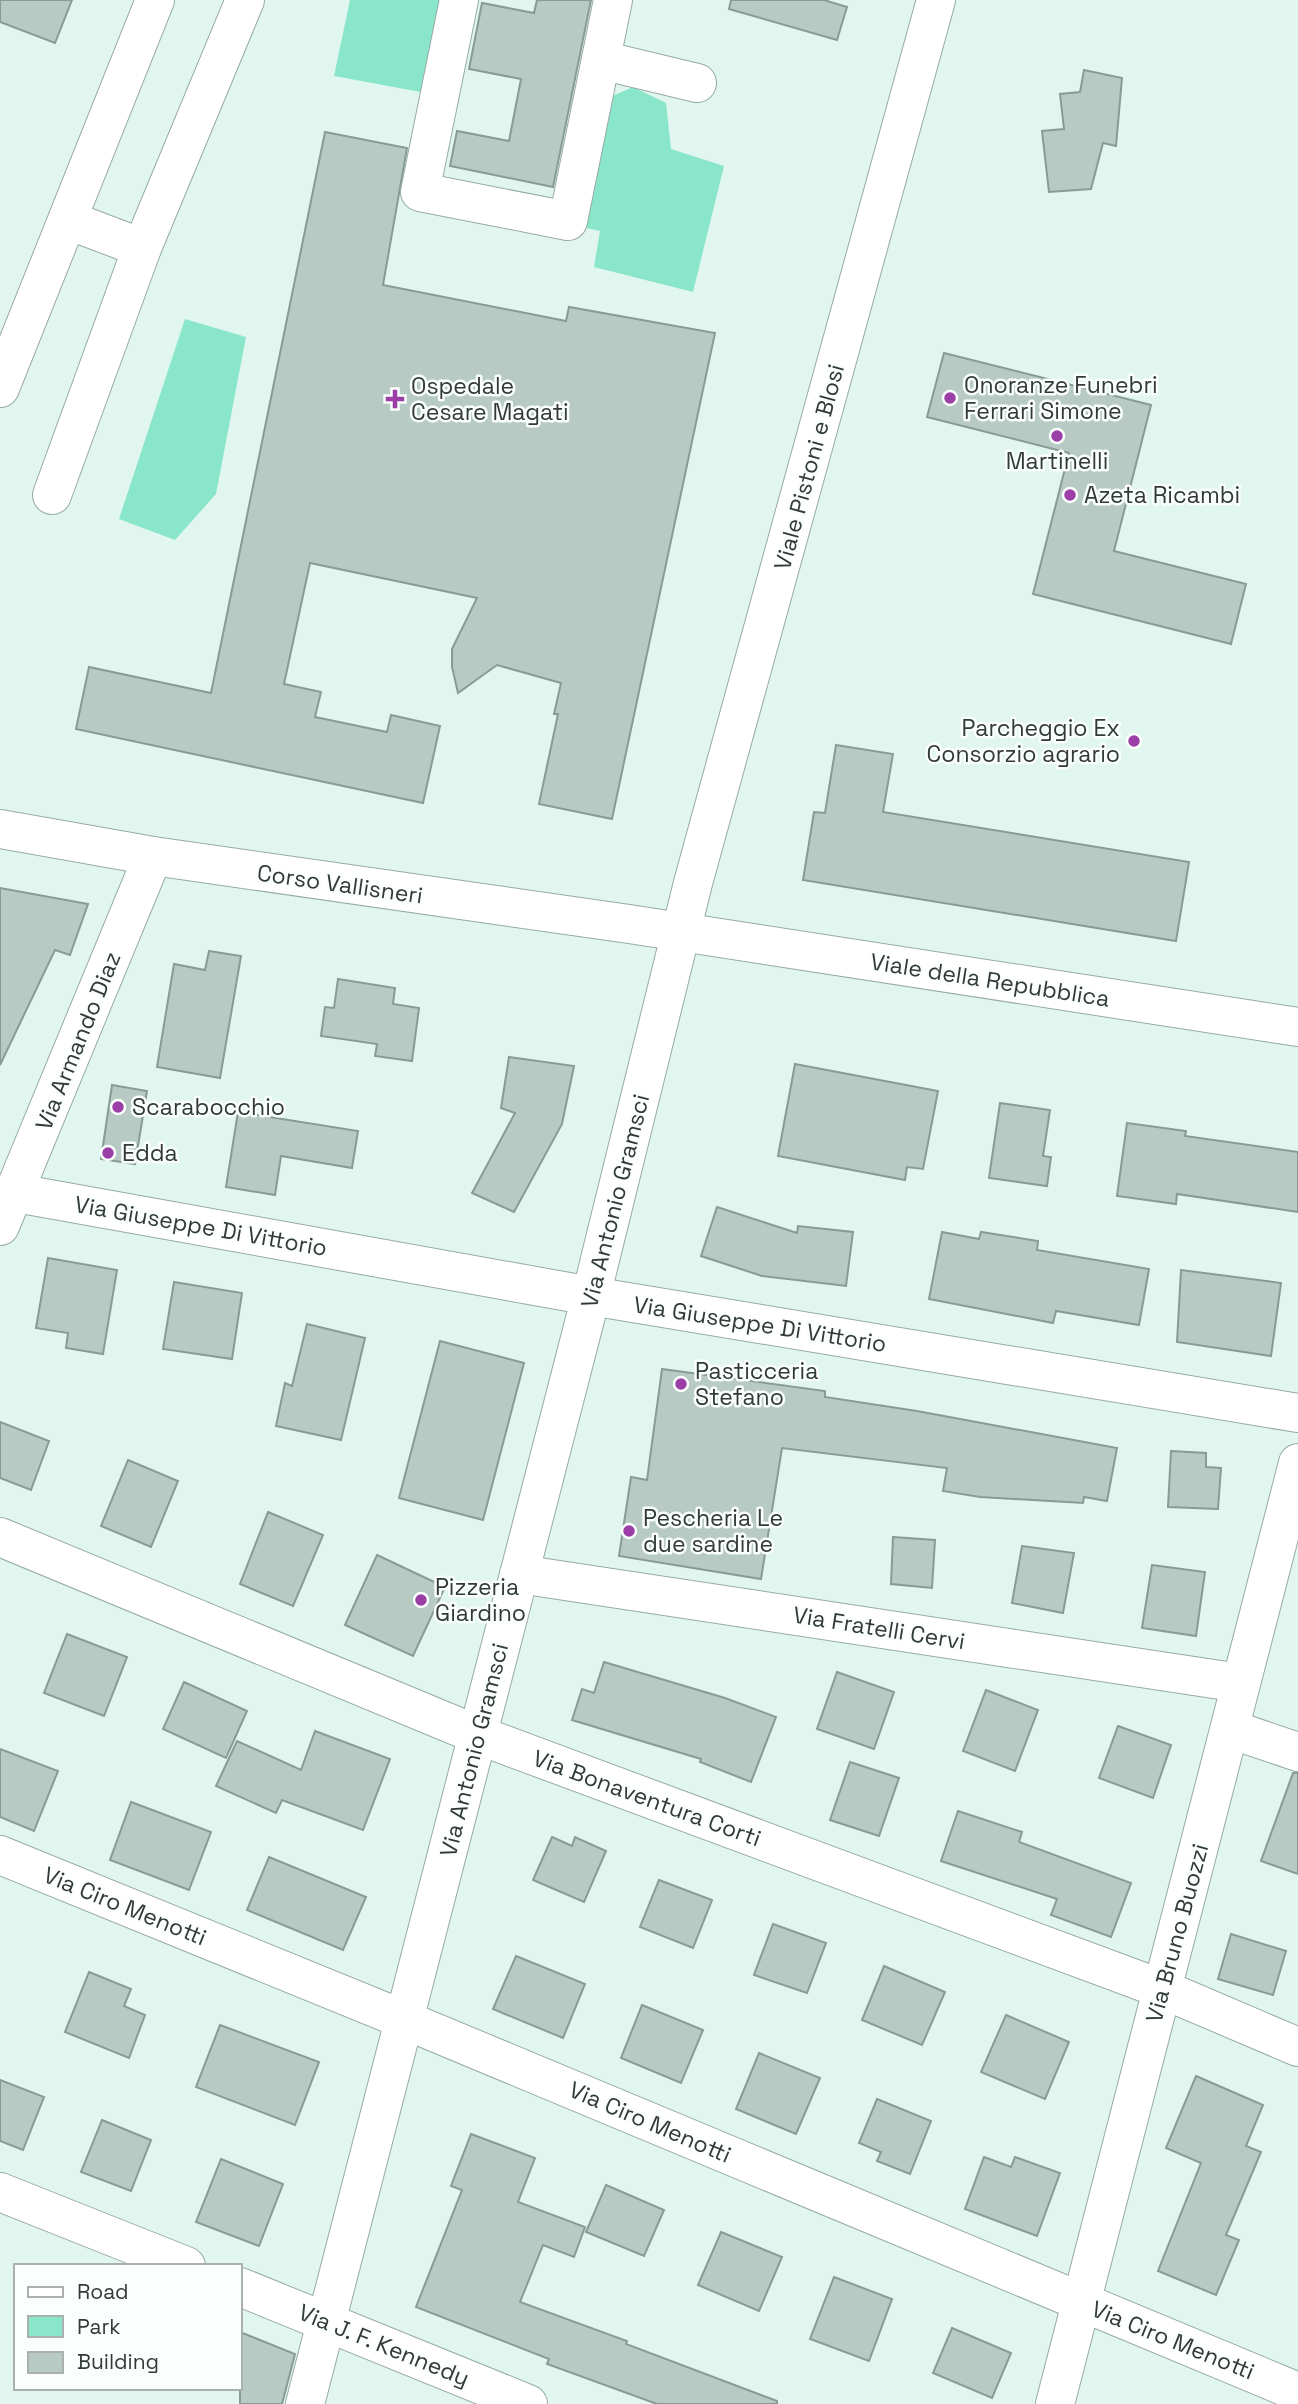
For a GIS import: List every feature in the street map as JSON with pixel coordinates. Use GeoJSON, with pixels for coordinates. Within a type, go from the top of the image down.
{"type":"FeatureCollection","features":[{"type":"Feature","properties":{"kind":"street"},"geometry":{"type":"LineString","coordinates":[[0,388],[155,0]]}},
{"type":"Feature","properties":{"kind":"street"},"geometry":{"type":"LineString","coordinates":[[52,495],[142,248],[245,0]]}},
{"type":"Feature","properties":{"kind":"street"},"geometry":{"type":"LineString","coordinates":[[459,0],[420,192],[568,220],[612,0]]}},
{"type":"Feature","properties":{"kind":"street","name":"Viale Pistoni e Blosi"},"geometry":{"type":"LineString","coordinates":[[681,933],[936,0]]}},
{"type":"Feature","properties":{"kind":"street"},"geometry":{"type":"LineString","coordinates":[[601,60],[697,83]]}},
{"type":"Feature","properties":{"kind":"street"},"geometry":{"type":"LineString","coordinates":[[68,220],[142,248]]}},
{"type":"Feature","properties":{"kind":"street","name":"Corso Vallisneri"},"geometry":{"type":"LineString","coordinates":[[0,829],[153,856],[681,933]]}},
{"type":"Feature","properties":{"kind":"street","name":"Via Armando Diaz"},"geometry":{"type":"LineString","coordinates":[[8,1209],[153,856]]}},
{"type":"Feature","properties":{"kind":"street","name":"Viale della Repubblica"},"geometry":{"type":"LineString","coordinates":[[681,933],[1298,1027]]}},
{"type":"Feature","properties":{"kind":"street","name":"Via Antonio Gramsci"},"geometry":{"type":"LineString","coordinates":[[305,2404],[591,1296],[681,933]]}},
{"type":"Feature","properties":{"kind":"street","name":"Via Giuseppe Di Vittorio"},"geometry":{"type":"LineString","coordinates":[[8,1209],[591,1296],[1298,1413]]}},
{"type":"Feature","properties":{"kind":"street","name":"Via Bruno Buozzi"},"geometry":{"type":"LineString","coordinates":[[1055,2404],[1298,1463]]}},
{"type":"Feature","properties":{"kind":"street","name":"Via Bonaventura Corti"},"geometry":{"type":"LineString","coordinates":[[0,1537],[478,1735],[1162,1989],[1298,2047]]}},
{"type":"Feature","properties":{"kind":"street","name":"Via Fratelli Cervi"},"geometry":{"type":"LineString","coordinates":[[519,1574],[1240,1683]]}},
{"type":"Feature","properties":{"kind":"street"},"geometry":{"type":"LineString","coordinates":[[1230,1729],[1298,1752]]}},
{"type":"Feature","properties":{"kind":"street","name":"Via Ciro Menotti"},"geometry":{"type":"LineString","coordinates":[[0,1856],[405,2020],[1298,2392]]}},
{"type":"Feature","properties":{"kind":"street"},"geometry":{"type":"LineString","coordinates":[[0,2192],[181,2264]]}},
{"type":"Feature","properties":{"kind":"street","name":"Via J. F. Kennedy"},"geometry":{"type":"LineString","coordinates":[[242,2288],[528,2404]]}},
{"type":"Feature","properties":{"kind":"green space"},"geometry":{"type":"Polygon","coordinates":[[[350,0],[447,0],[426,93],[334,76],[350,0]]]}},
{"type":"Feature","properties":{"kind":"green space"},"geometry":{"type":"Polygon","coordinates":[[[633,87],[666,103],[671,149],[724,166],[693,292],[594,267],[600,231],[586,228],[602,125],[610,97],[633,87]]]}},
{"type":"Feature","properties":{"kind":"green space"},"geometry":{"type":"Polygon","coordinates":[[[185,319],[246,337],[216,494],[175,540],[119,519],[185,319]]]}},
{"type":"Feature","properties":{"kind":"building"},"geometry":{"type":"Polygon","coordinates":[[[0,0],[72,0],[55,43],[0,22],[0,0]]]}},
{"type":"Feature","properties":{"kind":"building"},"geometry":{"type":"Polygon","coordinates":[[[537,0],[591,0],[553,187],[450,166],[457,131],[509,141],[521,79],[469,69],[482,3],[534,13],[537,0]]]}},
{"type":"Feature","properties":{"kind":"building"},"geometry":{"type":"Polygon","coordinates":[[[731,0],[824,0],[847,7],[837,40],[729,9],[731,0]]]}},
{"type":"Feature","properties":{"kind":"building"},"geometry":{"type":"Polygon","coordinates":[[[1084,70],[1122,78],[1116,146],[1103,143],[1091,189],[1049,192],[1042,131],[1064,129],[1060,94],[1080,92],[1084,70]]]}},
{"type":"Feature","properties":{"kind":"building"},"geometry":{"type":"Polygon","coordinates":[[[325,132],[407,148],[383,285],[566,321],[569,307],[715,333],[612,819],[539,804],[558,714],[554,714],[561,683],[497,665],[458,693],[452,667],[452,649],[477,598],[310,563],[284,684],[321,692],[315,717],[387,732],[391,715],[440,726],[423,803],[76,729],[89,667],[211,693],[325,132]]]}},
{"type":"Feature","properties":{"kind":"building"},"geometry":{"type":"Polygon","coordinates":[[[944,353],[1151,405],[1114,551],[1246,584],[1231,644],[1033,594],[1069,453],[927,417],[944,353]]]}},
{"type":"Feature","properties":{"kind":"building"},"geometry":{"type":"Polygon","coordinates":[[[836,745],[893,754],[883,812],[1189,862],[1176,941],[803,880],[814,812],[825,813],[836,745]]]}},
{"type":"Feature","properties":{"kind":"building"},"geometry":{"type":"Polygon","coordinates":[[[0,888],[88,904],[70,955],[55,950],[0,1065],[0,888]]]}},
{"type":"Feature","properties":{"kind":"building"},"geometry":{"type":"Polygon","coordinates":[[[209,951],[241,956],[220,1078],[157,1067],[174,964],[205,970],[209,951]]]}},
{"type":"Feature","properties":{"kind":"building"},"geometry":{"type":"Polygon","coordinates":[[[338,979],[395,988],[393,1004],[419,1008],[412,1061],[375,1056],[377,1044],[321,1036],[325,1007],[334,1008],[338,979]]]}},
{"type":"Feature","properties":{"kind":"building"},"geometry":{"type":"Polygon","coordinates":[[[509,1057],[574,1066],[562,1124],[514,1212],[472,1193],[515,1113],[501,1108],[509,1057]]]}},
{"type":"Feature","properties":{"kind":"building"},"geometry":{"type":"Polygon","coordinates":[[[795,1064],[938,1091],[923,1169],[907,1167],[905,1180],[778,1156],[795,1064]]]}},
{"type":"Feature","properties":{"kind":"building"},"geometry":{"type":"Polygon","coordinates":[[[112,1085],[147,1091],[135,1164],[101,1159],[112,1085]]]}},
{"type":"Feature","properties":{"kind":"building"},"geometry":{"type":"Polygon","coordinates":[[[1000,1103],[1050,1110],[1043,1156],[1051,1157],[1047,1186],[989,1178],[1000,1103]]]}},
{"type":"Feature","properties":{"kind":"building"},"geometry":{"type":"Polygon","coordinates":[[[238,1112],[358,1131],[352,1168],[281,1156],[275,1195],[226,1187],[238,1112]]]}},
{"type":"Feature","properties":{"kind":"building"},"geometry":{"type":"Polygon","coordinates":[[[1127,1123],[1186,1131],[1185,1136],[1298,1152],[1298,1212],[1177,1194],[1176,1204],[1117,1196],[1127,1123]]]}},
{"type":"Feature","properties":{"kind":"building"},"geometry":{"type":"Polygon","coordinates":[[[717,1207],[797,1233],[798,1226],[853,1232],[846,1286],[762,1276],[701,1256],[717,1207]]]}},
{"type":"Feature","properties":{"kind":"building"},"geometry":{"type":"Polygon","coordinates":[[[942,1232],[979,1239],[981,1232],[1038,1241],[1037,1250],[1149,1269],[1139,1325],[1056,1311],[1053,1323],[929,1299],[942,1232]]]}},
{"type":"Feature","properties":{"kind":"building"},"geometry":{"type":"Polygon","coordinates":[[[48,1258],[117,1270],[103,1354],[66,1348],[68,1333],[36,1328],[48,1258]]]}},
{"type":"Feature","properties":{"kind":"building"},"geometry":{"type":"Polygon","coordinates":[[[1181,1270],[1281,1283],[1271,1356],[1177,1342],[1181,1270]]]}},
{"type":"Feature","properties":{"kind":"building"},"geometry":{"type":"Polygon","coordinates":[[[174,1282],[242,1293],[232,1359],[163,1349],[174,1282]]]}},
{"type":"Feature","properties":{"kind":"building"},"geometry":{"type":"Polygon","coordinates":[[[307,1324],[365,1338],[341,1440],[276,1426],[285,1383],[292,1386],[307,1324]]]}},
{"type":"Feature","properties":{"kind":"building"},"geometry":{"type":"Polygon","coordinates":[[[440,1341],[524,1363],[483,1520],[399,1498],[440,1341]]]}},
{"type":"Feature","properties":{"kind":"building"},"geometry":{"type":"Polygon","coordinates":[[[662,1369],[825,1391],[825,1397],[1117,1448],[1107,1501],[1084,1497],[1083,1503],[980,1497],[943,1491],[947,1468],[782,1448],[761,1579],[619,1556],[631,1477],[647,1480],[662,1369]]]}},
{"type":"Feature","properties":{"kind":"building"},"geometry":{"type":"Polygon","coordinates":[[[0,1422],[49,1441],[31,1490],[0,1478],[0,1422]]]}},
{"type":"Feature","properties":{"kind":"building"},"geometry":{"type":"Polygon","coordinates":[[[1171,1451],[1206,1453],[1206,1467],[1221,1468],[1218,1509],[1168,1507],[1171,1451]]]}},
{"type":"Feature","properties":{"kind":"building"},"geometry":{"type":"Polygon","coordinates":[[[128,1460],[178,1481],[151,1547],[101,1526],[128,1460]]]}},
{"type":"Feature","properties":{"kind":"building"},"geometry":{"type":"Polygon","coordinates":[[[268,1512],[323,1535],[293,1606],[240,1584],[268,1512]]]}},
{"type":"Feature","properties":{"kind":"building"},"geometry":{"type":"Polygon","coordinates":[[[893,1537],[935,1540],[932,1588],[891,1584],[893,1537]]]}},
{"type":"Feature","properties":{"kind":"building"},"geometry":{"type":"Polygon","coordinates":[[[1022,1546],[1074,1553],[1063,1613],[1012,1603],[1022,1546]]]}},
{"type":"Feature","properties":{"kind":"building"},"geometry":{"type":"Polygon","coordinates":[[[377,1555],[445,1587],[413,1656],[345,1625],[377,1555]]]}},
{"type":"Feature","properties":{"kind":"building"},"geometry":{"type":"Polygon","coordinates":[[[1152,1565],[1205,1572],[1196,1636],[1142,1628],[1152,1565]]]}},
{"type":"Feature","properties":{"kind":"building"},"geometry":{"type":"Polygon","coordinates":[[[67,1634],[127,1657],[104,1716],[44,1693],[67,1634]]]}},
{"type":"Feature","properties":{"kind":"building"},"geometry":{"type":"Polygon","coordinates":[[[604,1662],[725,1698],[776,1717],[751,1782],[700,1762],[701,1759],[572,1720],[582,1689],[594,1693],[604,1662]]]}},
{"type":"Feature","properties":{"kind":"building"},"geometry":{"type":"Polygon","coordinates":[[[837,1672],[894,1692],[874,1749],[817,1729],[837,1672]]]}},
{"type":"Feature","properties":{"kind":"building"},"geometry":{"type":"Polygon","coordinates":[[[184,1682],[247,1711],[226,1758],[163,1729],[184,1682]]]}},
{"type":"Feature","properties":{"kind":"building"},"geometry":{"type":"Polygon","coordinates":[[[986,1690],[1038,1710],[1015,1771],[963,1751],[986,1690]]]}},
{"type":"Feature","properties":{"kind":"building"},"geometry":{"type":"Polygon","coordinates":[[[1118,1726],[1171,1745],[1153,1798],[1099,1778],[1118,1726]]]}},
{"type":"Feature","properties":{"kind":"building"},"geometry":{"type":"Polygon","coordinates":[[[315,1731],[390,1759],[363,1830],[282,1800],[276,1813],[216,1786],[237,1741],[301,1770],[315,1731]]]}},
{"type":"Feature","properties":{"kind":"building"},"geometry":{"type":"Polygon","coordinates":[[[0,1749],[58,1771],[34,1831],[0,1817],[0,1749]]]}},
{"type":"Feature","properties":{"kind":"building"},"geometry":{"type":"Polygon","coordinates":[[[850,1762],[899,1778],[879,1836],[830,1820],[850,1762]]]}},
{"type":"Feature","properties":{"kind":"building"},"geometry":{"type":"Polygon","coordinates":[[[1293,1773],[1298,1773],[1298,1874],[1261,1861],[1293,1773]]]}},
{"type":"Feature","properties":{"kind":"building"},"geometry":{"type":"Polygon","coordinates":[[[131,1802],[211,1832],[189,1890],[110,1860],[131,1802]]]}},
{"type":"Feature","properties":{"kind":"building"},"geometry":{"type":"Polygon","coordinates":[[[958,1811],[1022,1832],[1019,1842],[1131,1883],[1111,1937],[1051,1915],[1057,1899],[941,1861],[958,1811]]]}},
{"type":"Feature","properties":{"kind":"building"},"geometry":{"type":"Polygon","coordinates":[[[552,1837],[572,1846],[575,1837],[606,1851],[584,1902],[533,1880],[552,1837]]]}},
{"type":"Feature","properties":{"kind":"building"},"geometry":{"type":"Polygon","coordinates":[[[269,1857],[366,1897],[343,1950],[247,1910],[269,1857]]]}},
{"type":"Feature","properties":{"kind":"building"},"geometry":{"type":"Polygon","coordinates":[[[659,1880],[712,1900],[693,1948],[640,1927],[659,1880]]]}},
{"type":"Feature","properties":{"kind":"building"},"geometry":{"type":"Polygon","coordinates":[[[773,1924],[826,1943],[807,1993],[754,1975],[773,1924]]]}},
{"type":"Feature","properties":{"kind":"building"},"geometry":{"type":"Polygon","coordinates":[[[1231,1934],[1286,1951],[1273,1995],[1218,1979],[1231,1934]]]}},
{"type":"Feature","properties":{"kind":"building"},"geometry":{"type":"Polygon","coordinates":[[[516,1956],[585,1984],[563,2038],[493,2009],[516,1956]]]}},
{"type":"Feature","properties":{"kind":"building"},"geometry":{"type":"Polygon","coordinates":[[[884,1966],[945,1992],[922,2045],[862,2020],[884,1966]]]}},
{"type":"Feature","properties":{"kind":"building"},"geometry":{"type":"Polygon","coordinates":[[[89,1972],[131,1989],[124,2006],[145,2015],[129,2058],[65,2032],[89,1972]]]}},
{"type":"Feature","properties":{"kind":"building"},"geometry":{"type":"Polygon","coordinates":[[[642,2005],[703,2030],[681,2083],[621,2058],[642,2005]]]}},
{"type":"Feature","properties":{"kind":"building"},"geometry":{"type":"Polygon","coordinates":[[[1006,2015],[1069,2042],[1045,2099],[981,2072],[1006,2015]]]}},
{"type":"Feature","properties":{"kind":"building"},"geometry":{"type":"Polygon","coordinates":[[[220,2025],[319,2062],[295,2125],[196,2087],[220,2025]]]}},
{"type":"Feature","properties":{"kind":"building"},"geometry":{"type":"Polygon","coordinates":[[[759,2053],[820,2078],[796,2134],[736,2109],[759,2053]]]}},
{"type":"Feature","properties":{"kind":"building"},"geometry":{"type":"Polygon","coordinates":[[[1196,2076],[1263,2105],[1246,2146],[1261,2152],[1226,2235],[1239,2240],[1216,2295],[1158,2271],[1201,2163],[1166,2148],[1196,2076]]]}},
{"type":"Feature","properties":{"kind":"building"},"geometry":{"type":"Polygon","coordinates":[[[0,2080],[44,2097],[23,2150],[0,2141],[0,2080]]]}},
{"type":"Feature","properties":{"kind":"building"},"geometry":{"type":"Polygon","coordinates":[[[877,2099],[931,2121],[910,2174],[877,2161],[881,2152],[859,2143],[877,2099]]]}},
{"type":"Feature","properties":{"kind":"building"},"geometry":{"type":"Polygon","coordinates":[[[102,2120],[151,2140],[131,2191],[81,2172],[102,2120]]]}},
{"type":"Feature","properties":{"kind":"building"},"geometry":{"type":"Polygon","coordinates":[[[471,2134],[535,2158],[518,2202],[585,2227],[574,2257],[543,2245],[520,2302],[627,2341],[626,2344],[777,2401],[777,2404],[657,2404],[547,2364],[549,2359],[416,2307],[462,2190],[451,2186],[471,2134]]]}},
{"type":"Feature","properties":{"kind":"building"},"geometry":{"type":"Polygon","coordinates":[[[984,2157],[1011,2167],[1015,2157],[1060,2173],[1037,2236],[965,2209],[984,2157]]]}},
{"type":"Feature","properties":{"kind":"building"},"geometry":{"type":"Polygon","coordinates":[[[221,2159],[283,2184],[259,2246],[196,2222],[221,2159]]]}},
{"type":"Feature","properties":{"kind":"building"},"geometry":{"type":"Polygon","coordinates":[[[606,2185],[664,2210],[644,2256],[586,2232],[606,2185]]]}},
{"type":"Feature","properties":{"kind":"building"},"geometry":{"type":"Polygon","coordinates":[[[721,2232],[782,2257],[759,2311],[698,2285],[721,2232]]]}},
{"type":"Feature","properties":{"kind":"building"},"geometry":{"type":"Polygon","coordinates":[[[834,2277],[892,2299],[869,2361],[810,2339],[834,2277]]]}},
{"type":"Feature","properties":{"kind":"building"},"geometry":{"type":"Polygon","coordinates":[[[952,2328],[1011,2353],[992,2398],[933,2373],[952,2328]]]}},
{"type":"Feature","properties":{"kind":"building"},"geometry":{"type":"Polygon","coordinates":[[[242,2333],[295,2354],[282,2404],[240,2404],[242,2333]]]}},
{"type":"Feature","properties":{"kind":"place","name":"Onoranze Funebri Ferrari Simone"},"geometry":{"type":"Point","coordinates":[950,398]}},
{"type":"Feature","properties":{"kind":"place","name":"Ospedale Cesare Magati"},"geometry":{"type":"Point","coordinates":[395,399]}},
{"type":"Feature","properties":{"kind":"place","name":"Martinelli"},"geometry":{"type":"Point","coordinates":[1057,436]}},
{"type":"Feature","properties":{"kind":"place","name":"Azeta Ricambi"},"geometry":{"type":"Point","coordinates":[1070,495]}},
{"type":"Feature","properties":{"kind":"place","name":"Parcheggio Ex Consorzio agrario"},"geometry":{"type":"Point","coordinates":[1134,741]}},
{"type":"Feature","properties":{"kind":"place","name":"Scarabocchio"},"geometry":{"type":"Point","coordinates":[118,1107]}},
{"type":"Feature","properties":{"kind":"place","name":"Edda"},"geometry":{"type":"Point","coordinates":[108,1153]}},
{"type":"Feature","properties":{"kind":"place","name":"Pasticceria Stefano"},"geometry":{"type":"Point","coordinates":[681,1384]}},
{"type":"Feature","properties":{"kind":"place","name":"Pescheria Le due sardine"},"geometry":{"type":"Point","coordinates":[629,1531]}},
{"type":"Feature","properties":{"kind":"place","name":"Pizzeria Giardino"},"geometry":{"type":"Point","coordinates":[421,1600]}}]}
